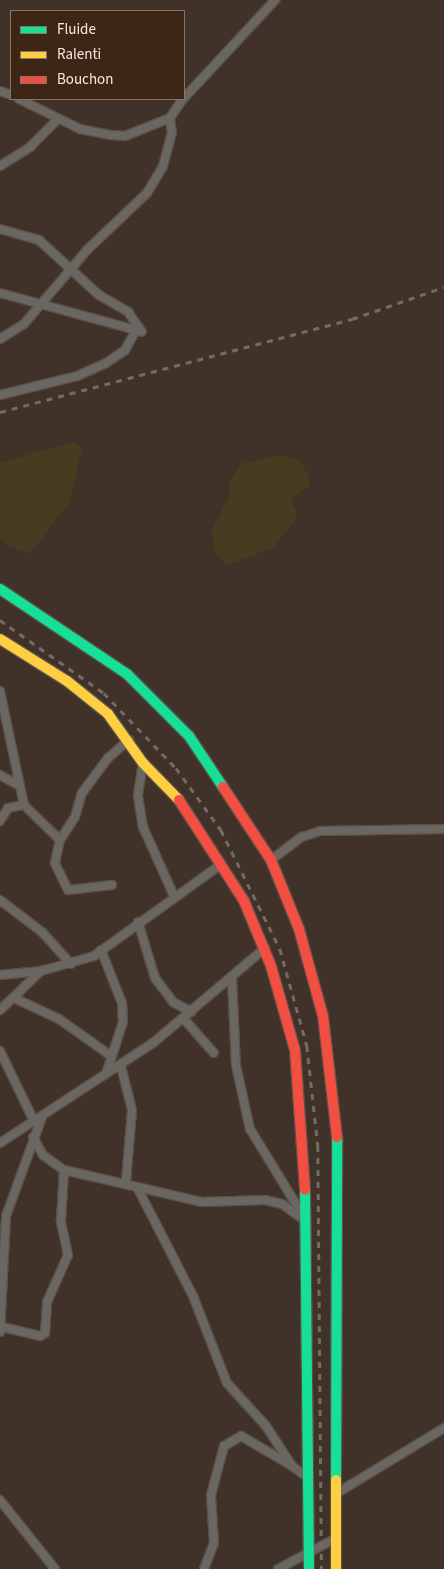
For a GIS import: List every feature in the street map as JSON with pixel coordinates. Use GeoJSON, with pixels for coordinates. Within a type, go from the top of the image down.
{"type":"FeatureCollection","features":[{"type":"Feature","properties":{"kind":"street"},"geometry":{"type":"LineString","coordinates":[[185,96],[275,0]]}},
{"type":"Feature","properties":{"kind":"street"},"geometry":{"type":"LineString","coordinates":[[21,100],[80,129],[125,136],[170,118],[182,100]]}},
{"type":"Feature","properties":{"kind":"street"},"geometry":{"type":"LineString","coordinates":[[0,339],[24,324],[73,270],[88,249],[147,193],[163,166],[172,134],[170,118]]}},
{"type":"Feature","properties":{"kind":"street"},"geometry":{"type":"LineString","coordinates":[[0,166],[30,147],[58,119]]}},
{"type":"Feature","properties":{"kind":"street"},"geometry":{"type":"LineString","coordinates":[[0,229],[39,240],[73,270],[128,312],[142,332],[40,306],[0,293]]}},
{"type":"Feature","properties":{"kind":"street"},"geometry":{"type":"LineString","coordinates":[[0,395],[77,376],[106,362],[125,350],[136,330]]}},
{"type":"Feature","properties":{"kind":"street"},"geometry":{"type":"LineString","coordinates":[[0,589],[80,639],[162,707],[209,761],[271,860],[312,970],[333,1089],[340,1195],[336,1569]]}},
{"type":"Feature","properties":{"kind":"street"},"geometry":{"type":"LineString","coordinates":[[0,639],[67,681],[108,714],[129,740],[143,763],[200,824],[220,865],[244,901],[265,948],[295,1050],[301,1093],[309,1569]]}},
{"type":"Feature","properties":{"kind":"street"},"geometry":{"type":"LineString","coordinates":[[0,691],[16,784],[24,805],[60,840]]}},
{"type":"Feature","properties":{"kind":"street"},"geometry":{"type":"LineString","coordinates":[[112,885],[68,890],[55,863],[60,840],[90,780],[129,740]]}},
{"type":"Feature","properties":{"kind":"street"},"geometry":{"type":"LineString","coordinates":[[143,763],[138,796],[143,827],[174,896]]}},
{"type":"Feature","properties":{"kind":"street"},"geometry":{"type":"LineString","coordinates":[[0,775],[16,784]]}},
{"type":"Feature","properties":{"kind":"street"},"geometry":{"type":"LineString","coordinates":[[0,821],[8,808],[24,805]]}},
{"type":"Feature","properties":{"kind":"street"},"geometry":{"type":"LineString","coordinates":[[271,860],[302,837],[321,831],[444,829]]}},
{"type":"Feature","properties":{"kind":"street"},"geometry":{"type":"LineString","coordinates":[[0,975],[41,971],[71,964],[101,950],[174,896],[220,865]]}},
{"type":"Feature","properties":{"kind":"street"},"geometry":{"type":"LineString","coordinates":[[0,900],[42,932],[71,964]]}},
{"type":"Feature","properties":{"kind":"street"},"geometry":{"type":"LineString","coordinates":[[138,922],[155,978],[173,1002],[192,1012]]}},
{"type":"Feature","properties":{"kind":"street"},"geometry":{"type":"LineString","coordinates":[[0,1143],[79,1095],[107,1071],[121,1066],[184,1019],[265,948]]}},
{"type":"Feature","properties":{"kind":"street"},"geometry":{"type":"LineString","coordinates":[[101,950],[122,1003],[123,1022],[107,1071]]}},
{"type":"Feature","properties":{"kind":"street"},"geometry":{"type":"LineString","coordinates":[[0,1010],[41,971]]}},
{"type":"Feature","properties":{"kind":"street"},"geometry":{"type":"LineString","coordinates":[[232,978],[236,1064],[250,1129],[303,1217]]}},
{"type":"Feature","properties":{"kind":"street"},"geometry":{"type":"LineString","coordinates":[[14,998],[59,1019],[111,1056]]}},
{"type":"Feature","properties":{"kind":"street"},"geometry":{"type":"LineString","coordinates":[[184,1019],[214,1053]]}},
{"type":"Feature","properties":{"kind":"street"},"geometry":{"type":"LineString","coordinates":[[0,1051],[34,1121]]}},
{"type":"Feature","properties":{"kind":"street"},"geometry":{"type":"LineString","coordinates":[[121,1066],[132,1110],[126,1182]]}},
{"type":"Feature","properties":{"kind":"street"},"geometry":{"type":"LineString","coordinates":[[42,1116],[6,1216],[2,1236],[1,1329],[40,1336],[45,1333],[47,1302],[68,1255],[61,1221],[64,1170]]}},
{"type":"Feature","properties":{"kind":"street"},"geometry":{"type":"LineString","coordinates":[[33,1137],[43,1154],[64,1170],[126,1182],[137,1187],[202,1202],[265,1200],[282,1204],[303,1217]]}},
{"type":"Feature","properties":{"kind":"street"},"geometry":{"type":"LineString","coordinates":[[137,1187],[193,1296],[227,1383],[266,1426],[292,1466]]}},
{"type":"Feature","properties":{"kind":"street"},"geometry":{"type":"LineString","coordinates":[[337,1493],[444,1428]]}},
{"type":"Feature","properties":{"kind":"street"},"geometry":{"type":"LineString","coordinates":[[204,1569],[214,1543],[210,1495],[224,1446],[242,1436],[292,1466],[306,1477]]}},
{"type":"Feature","properties":{"kind":"street"},"geometry":{"type":"LineString","coordinates":[[0,1500],[55,1569]]}},
{"type":"Feature","properties":{"kind":"street"},"geometry":{"type":"LineString","coordinates":[[278,1569],[336,1538]]}},
{"type":"Feature","properties":{"kind":"sand"},"geometry":{"type":"Polygon","coordinates":[[[72,442],[82,447],[70,501],[30,554],[9,546],[0,538],[0,463],[72,442]]]}},
{"type":"Feature","properties":{"kind":"sand"},"geometry":{"type":"Polygon","coordinates":[[[282,455],[302,462],[311,485],[290,500],[297,512],[294,521],[273,548],[226,565],[214,551],[212,530],[230,494],[228,485],[240,464],[282,455]]]}},
{"type":"Feature","properties":{"kind":"railway"},"geometry":{"type":"LineString","coordinates":[[0,412],[352,319],[444,287]]}},
{"type":"Feature","properties":{"kind":"railway"},"geometry":{"type":"LineString","coordinates":[[0,620],[104,693],[176,768],[221,830],[280,949],[307,1046],[318,1146],[322,1569]]}},
{"type":"Feature","properties":{"kind":"traffic: fast"},"geometry":{"type":"LineString","coordinates":[[0,589],[127,674],[189,736],[223,787]]}},
{"type":"Feature","properties":{"kind":"traffic: fast"},"geometry":{"type":"LineString","coordinates":[[336,1480],[337,1137]]}},
{"type":"Feature","properties":{"kind":"traffic: fast"},"geometry":{"type":"LineString","coordinates":[[305,1190],[309,1569]]}},
{"type":"Feature","properties":{"kind":"traffic: slow"},"geometry":{"type":"LineString","coordinates":[[0,639],[67,681],[108,714],[143,763],[179,800]]}},
{"type":"Feature","properties":{"kind":"traffic: slow"},"geometry":{"type":"LineString","coordinates":[[336,1480],[336,1569]]}},
{"type":"Feature","properties":{"kind":"traffic: jam"},"geometry":{"type":"LineString","coordinates":[[223,787],[271,860],[299,929],[323,1016],[337,1137]]}},
{"type":"Feature","properties":{"kind":"traffic: jam"},"geometry":{"type":"LineString","coordinates":[[179,800],[244,901],[271,966],[295,1050],[305,1190]]}}]}
